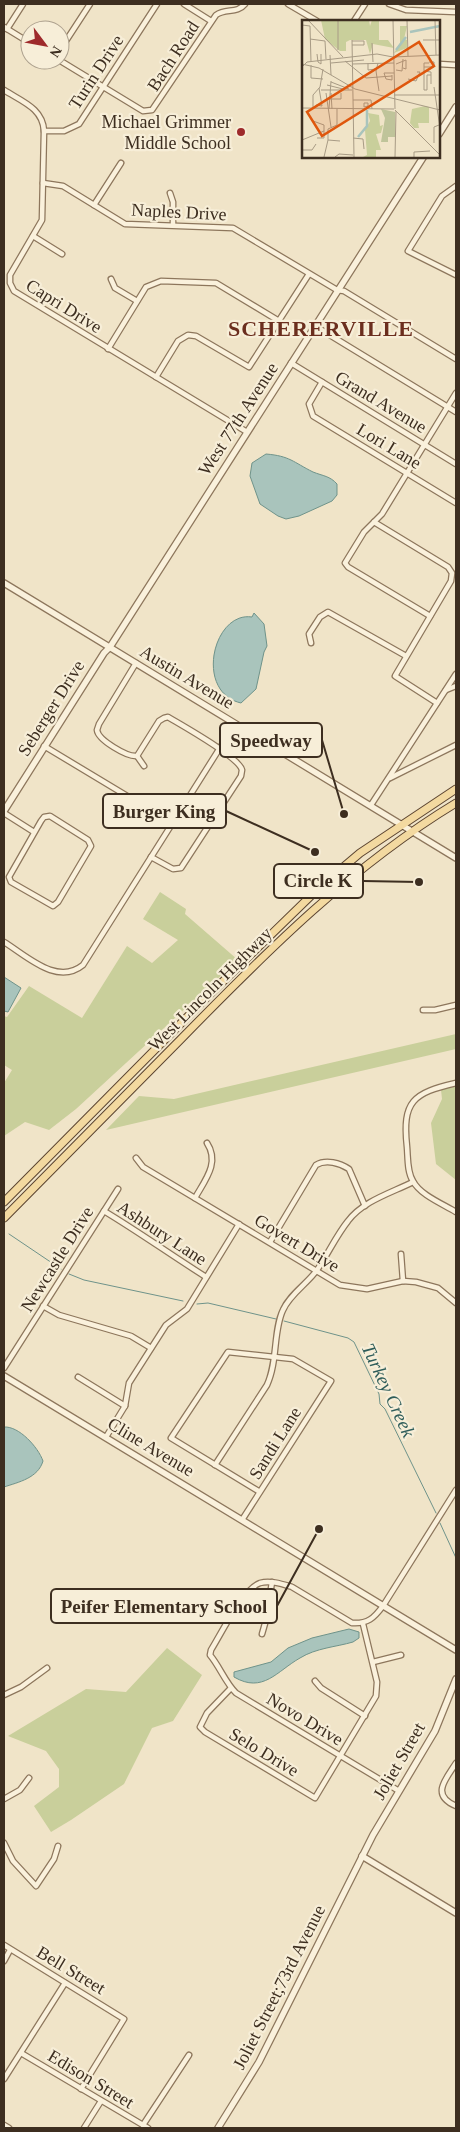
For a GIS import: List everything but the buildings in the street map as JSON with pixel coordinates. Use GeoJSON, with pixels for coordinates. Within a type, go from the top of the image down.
{"type":"FeatureCollection","features":[{"type":"Feature","properties":{"kind":"main road","name":"West Lincoln Highway"},"geometry":{"type":"LineString","coordinates":[[4,1202],[284,920],[321,886],[360,853],[456,790]]}},
{"type":"Feature","properties":{"kind":"main road","name":"West Lincoln Highway"},"geometry":{"type":"LineString","coordinates":[[4,1218],[288,931],[369,862],[412,831],[456,803]]}},
{"type":"Feature","properties":{"kind":"street"},"geometry":{"type":"LineString","coordinates":[[20,37],[5,28],[23,4]]}},
{"type":"Feature","properties":{"kind":"street"},"geometry":{"type":"LineString","coordinates":[[70,35],[90,4]]}},
{"type":"Feature","properties":{"kind":"street","name":"Turin Drive"},"geometry":{"type":"LineString","coordinates":[[44,131],[64,131],[79,124],[157,4]]}},
{"type":"Feature","properties":{"kind":"street"},"geometry":{"type":"LineString","coordinates":[[184,4],[211,21]]}},
{"type":"Feature","properties":{"kind":"street","name":"Bach Road"},"geometry":{"type":"LineString","coordinates":[[103,87],[143,111],[148,112],[156,108],[211,21],[220,12],[236,10],[245,4]]}},
{"type":"Feature","properties":{"kind":"street"},"geometry":{"type":"LineString","coordinates":[[288,4],[315,20]]}},
{"type":"Feature","properties":{"kind":"street"},"geometry":{"type":"LineString","coordinates":[[355,20],[365,4]]}},
{"type":"Feature","properties":{"kind":"street"},"geometry":{"type":"LineString","coordinates":[[389,4],[399,8],[456,12]]}},
{"type":"Feature","properties":{"kind":"street"},"geometry":{"type":"LineString","coordinates":[[425,11],[426,4]]}},
{"type":"Feature","properties":{"kind":"street"},"geometry":{"type":"LineString","coordinates":[[440,64],[456,65]]}},
{"type":"Feature","properties":{"kind":"street"},"geometry":{"type":"LineString","coordinates":[[70,67],[103,87]]}},
{"type":"Feature","properties":{"kind":"street","name":"Capri Drive"},"geometry":{"type":"LineString","coordinates":[[4,90],[38,112],[43,122],[44,131],[42,220],[10,275],[10,283],[14,291],[247,432]]}},
{"type":"Feature","properties":{"kind":"street"},"geometry":{"type":"LineString","coordinates":[[440,132],[456,107]]}},
{"type":"Feature","properties":{"kind":"street","name":"West 77th Avenue"},"geometry":{"type":"LineString","coordinates":[[110,648],[423,158]]}},
{"type":"Feature","properties":{"kind":"street"},"geometry":{"type":"LineString","coordinates":[[94,205],[121,163]]}},
{"type":"Feature","properties":{"kind":"street","name":"Naples Drive"},"geometry":{"type":"LineString","coordinates":[[43,183],[63,186],[125,224],[232,228],[337,290],[344,291],[456,359]]}},
{"type":"Feature","properties":{"kind":"street"},"geometry":{"type":"LineString","coordinates":[[456,186],[442,196],[408,251],[456,275]]}},
{"type":"Feature","properties":{"kind":"street"},"geometry":{"type":"LineString","coordinates":[[170,193],[173,202],[173,225]]}},
{"type":"Feature","properties":{"kind":"street"},"geometry":{"type":"LineString","coordinates":[[33,236],[62,254]]}},
{"type":"Feature","properties":{"kind":"street"},"geometry":{"type":"LineString","coordinates":[[156,377],[178,341],[188,335],[196,336],[248,367],[309,274]]}},
{"type":"Feature","properties":{"kind":"street"},"geometry":{"type":"LineString","coordinates":[[111,280],[115,288],[137,301]]}},
{"type":"Feature","properties":{"kind":"street"},"geometry":{"type":"LineString","coordinates":[[108,348],[146,287],[156,282],[210,282],[221,286],[279,321]]}},
{"type":"Feature","properties":{"kind":"street"},"geometry":{"type":"LineString","coordinates":[[315,326],[456,412]]}},
{"type":"Feature","properties":{"kind":"street","name":"Grand Avenue"},"geometry":{"type":"LineString","coordinates":[[291,363],[456,464]]}},
{"type":"Feature","properties":{"kind":"street","name":"Lori Lane"},"geometry":{"type":"LineString","coordinates":[[322,382],[309,404],[313,416],[456,503]]}},
{"type":"Feature","properties":{"kind":"street"},"geometry":{"type":"LineString","coordinates":[[430,616],[348,567],[345,563],[364,532],[382,514],[456,393]]}},
{"type":"Feature","properties":{"kind":"street"},"geometry":{"type":"LineString","coordinates":[[374,522],[448,567],[452,573],[451,581],[395,676],[437,703]]}},
{"type":"Feature","properties":{"kind":"street","name":"Austin Avenue"},"geometry":{"type":"LineString","coordinates":[[4,583],[456,858]]}},
{"type":"Feature","properties":{"kind":"street"},"geometry":{"type":"LineString","coordinates":[[311,643],[309,634],[322,615],[328,612],[406,656]]}},
{"type":"Feature","properties":{"kind":"street","name":"Seberger Drive"},"geometry":{"type":"LineString","coordinates":[[4,812],[104,653],[110,648]]}},
{"type":"Feature","properties":{"kind":"street"},"geometry":{"type":"LineString","coordinates":[[136,663],[96,730],[101,738],[128,755],[137,756],[144,766]]}},
{"type":"Feature","properties":{"kind":"street"},"geometry":{"type":"LineString","coordinates":[[371,805],[456,674]]}},
{"type":"Feature","properties":{"kind":"street"},"geometry":{"type":"LineString","coordinates":[[445,691],[456,686]]}},
{"type":"Feature","properties":{"kind":"street"},"geometry":{"type":"LineString","coordinates":[[137,756],[159,722],[168,717],[220,748],[240,764],[242,770],[211,823],[181,868],[173,870],[151,856]]}},
{"type":"Feature","properties":{"kind":"street"},"geometry":{"type":"LineString","coordinates":[[4,942],[50,971],[64,974],[76,970],[83,965],[235,724]]}},
{"type":"Feature","properties":{"kind":"street"},"geometry":{"type":"LineString","coordinates":[[389,779],[456,745]]}},
{"type":"Feature","properties":{"kind":"street"},"geometry":{"type":"LineString","coordinates":[[44,746],[172,823]]}},
{"type":"Feature","properties":{"kind":"street"},"geometry":{"type":"LineString","coordinates":[[4,812],[34,832]]}},
{"type":"Feature","properties":{"kind":"street"},"geometry":{"type":"LineString","coordinates":[[50,816],[88,840],[91,846],[58,902],[53,906],[11,882],[9,877],[34,832],[44,817],[50,816]]}},
{"type":"Feature","properties":{"kind":"street"},"geometry":{"type":"LineString","coordinates":[[423,1010],[435,1010],[456,1005]]}},
{"type":"Feature","properties":{"kind":"street"},"geometry":{"type":"LineString","coordinates":[[456,1083],[424,1092],[417,1097],[406,1117],[405,1129],[410,1174],[413,1182],[422,1191],[456,1212]]}},
{"type":"Feature","properties":{"kind":"street"},"geometry":{"type":"LineString","coordinates":[[195,1198],[210,1170],[213,1159],[212,1150],[206,1143]]}},
{"type":"Feature","properties":{"kind":"street","name":"Govert Drive"},"geometry":{"type":"LineString","coordinates":[[136,1158],[144,1167],[340,1285],[368,1289],[403,1281],[438,1288],[456,1301]]}},
{"type":"Feature","properties":{"kind":"street"},"geometry":{"type":"LineString","coordinates":[[270,1242],[316,1165],[321,1162],[330,1162],[349,1169],[365,1206]]}},
{"type":"Feature","properties":{"kind":"street"},"geometry":{"type":"LineString","coordinates":[[216,1465],[267,1385],[272,1374],[282,1310],[317,1271],[348,1220],[365,1206],[413,1182]]}},
{"type":"Feature","properties":{"kind":"street","name":"Newcastle Drive"},"geometry":{"type":"LineString","coordinates":[[4,1368],[118,1189]]}},
{"type":"Feature","properties":{"kind":"street","name":"Ashbury Lane"},"geometry":{"type":"LineString","coordinates":[[104,1211],[206,1277]]}},
{"type":"Feature","properties":{"kind":"street"},"geometry":{"type":"LineString","coordinates":[[106,1437],[125,1406],[129,1383],[166,1325],[187,1309],[239,1224]]}},
{"type":"Feature","properties":{"kind":"street"},"geometry":{"type":"LineString","coordinates":[[401,1254],[403,1281]]}},
{"type":"Feature","properties":{"kind":"street"},"geometry":{"type":"LineString","coordinates":[[43,1306],[72,1320],[126,1334],[151,1348]]}},
{"type":"Feature","properties":{"kind":"street"},"geometry":{"type":"LineString","coordinates":[[260,1492],[171,1438],[228,1352],[275,1356]]}},
{"type":"Feature","properties":{"kind":"street","name":"Sandi Lane"},"geometry":{"type":"LineString","coordinates":[[242,1520],[331,1381],[292,1359],[275,1356]]}},
{"type":"Feature","properties":{"kind":"street","name":"Cline Avenue"},"geometry":{"type":"LineString","coordinates":[[4,1376],[456,1650]]}},
{"type":"Feature","properties":{"kind":"street"},"geometry":{"type":"LineString","coordinates":[[78,1376],[125,1406]]}},
{"type":"Feature","properties":{"kind":"street"},"geometry":{"type":"LineString","coordinates":[[262,1634],[272,1582],[292,1587],[352,1623],[363,1624],[370,1621],[382,1606],[456,1490]]}},
{"type":"Feature","properties":{"kind":"street","name":"Novo Drive"},"geometry":{"type":"LineString","coordinates":[[272,1582],[262,1582],[248,1592],[211,1650],[210,1655],[218,1664],[231,1688],[244,1698],[399,1791]]}},
{"type":"Feature","properties":{"kind":"street"},"geometry":{"type":"LineString","coordinates":[[341,1756],[376,1696],[377,1682],[363,1624]]}},
{"type":"Feature","properties":{"kind":"street"},"geometry":{"type":"LineString","coordinates":[[373,1662],[401,1655]]}},
{"type":"Feature","properties":{"kind":"street"},"geometry":{"type":"LineString","coordinates":[[4,1695],[21,1687],[48,1668]]}},
{"type":"Feature","properties":{"kind":"street","name":"Joliet Street"},"geometry":{"type":"LineString","coordinates":[[362,1856],[435,1731],[456,1679]]}},
{"type":"Feature","properties":{"kind":"street"},"geometry":{"type":"LineString","coordinates":[[315,1681],[321,1688],[365,1716]]}},
{"type":"Feature","properties":{"kind":"street","name":"Selo Drive"},"geometry":{"type":"LineString","coordinates":[[231,1688],[207,1713],[200,1727],[204,1732],[315,1798],[341,1756]]}},
{"type":"Feature","properties":{"kind":"street"},"geometry":{"type":"LineString","coordinates":[[456,1763],[442,1784],[442,1793],[444,1798],[456,1806]]}},
{"type":"Feature","properties":{"kind":"street"},"geometry":{"type":"LineString","coordinates":[[4,1799],[20,1790],[29,1778]]}},
{"type":"Feature","properties":{"kind":"street"},"geometry":{"type":"LineString","coordinates":[[4,1843],[13,1861],[36,1886],[54,1859],[58,1846]]}},
{"type":"Feature","properties":{"kind":"street"},"geometry":{"type":"LineString","coordinates":[[362,1856],[456,1913]]}},
{"type":"Feature","properties":{"kind":"street","name":"Joliet Street;73rd Avenue"},"geometry":{"type":"LineString","coordinates":[[218,2128],[259,2062],[362,1856]]}},
{"type":"Feature","properties":{"kind":"street","name":"Bell Street"},"geometry":{"type":"LineString","coordinates":[[4,1945],[124,2020],[82,2089]]}},
{"type":"Feature","properties":{"kind":"street"},"geometry":{"type":"LineString","coordinates":[[4,1961],[10,1950]]}},
{"type":"Feature","properties":{"kind":"street"},"geometry":{"type":"LineString","coordinates":[[4,2080],[65,1983]]}},
{"type":"Feature","properties":{"kind":"street","name":"Edison Street"},"geometry":{"type":"LineString","coordinates":[[21,2053],[148,2128]]}},
{"type":"Feature","properties":{"kind":"street"},"geometry":{"type":"LineString","coordinates":[[143,2125],[189,2055]]}},
{"type":"Feature","properties":{"kind":"street"},"geometry":{"type":"LineString","coordinates":[[84,2128],[101,2101]]}},
{"type":"Feature","properties":{"kind":"street"},"geometry":{"type":"LineString","coordinates":[[4,2125],[9,2128]]}},
{"type":"Feature","properties":{"kind":"green space"},"geometry":{"type":"Polygon","coordinates":[[[160,892],[186,909],[185,914],[238,960],[76,1109],[49,1130],[25,1122],[4,1136],[4,1083],[12,1070],[4,1065],[4,1016],[7,1017],[29,986],[82,1018],[127,946],[152,963],[178,940],[143,919],[160,892]]]}},
{"type":"Feature","properties":{"kind":"green space"},"geometry":{"type":"Polygon","coordinates":[[[456,1034],[456,1049],[106,1130],[139,1096],[174,1099],[456,1034]]]}},
{"type":"Feature","properties":{"kind":"green space"},"geometry":{"type":"Polygon","coordinates":[[[456,1086],[456,1180],[436,1164],[431,1123],[442,1099],[441,1090],[456,1086]]]}},
{"type":"Feature","properties":{"kind":"green space"},"geometry":{"type":"Polygon","coordinates":[[[167,1648],[202,1675],[173,1721],[152,1728],[124,1784],[51,1832],[34,1806],[59,1787],[59,1769],[46,1751],[8,1736],[86,1689],[126,1692],[167,1648]]]}},
{"type":"Feature","properties":{"kind":"water"},"geometry":{"type":"Polygon","coordinates":[[[266,454],[286,458],[313,472],[332,479],[337,484],[337,495],[332,501],[299,516],[286,519],[278,516],[260,504],[250,476],[252,463],[266,454]]]}},
{"type":"Feature","properties":{"kind":"water"},"geometry":{"type":"Polygon","coordinates":[[[254,613],[264,624],[267,646],[256,689],[241,703],[226,696],[217,684],[214,654],[219,639],[227,626],[238,619],[252,617],[254,613]]]}},
{"type":"Feature","properties":{"kind":"water"},"geometry":{"type":"Polygon","coordinates":[[[4,977],[21,988],[8,1012],[4,1011],[4,977]]]}},
{"type":"Feature","properties":{"kind":"water"},"geometry":{"type":"Polygon","coordinates":[[[4,1427],[16,1430],[27,1438],[41,1455],[43,1461],[37,1472],[22,1481],[4,1487],[4,1427]]]}},
{"type":"Feature","properties":{"kind":"water"},"geometry":{"type":"Polygon","coordinates":[[[349,1629],[359,1632],[359,1638],[353,1642],[306,1655],[262,1682],[244,1682],[234,1677],[234,1672],[271,1662],[288,1648],[312,1638],[349,1629]]]}},
{"type":"Feature","properties":{"kind":"waterway","name":"Turkey Creek"},"geometry":{"type":"LineString","coordinates":[[9,1234],[61,1269]]}},
{"type":"Feature","properties":{"kind":"waterway","name":"Turkey Creek"},"geometry":{"type":"LineString","coordinates":[[69,1274],[84,1280],[183,1301]]}},
{"type":"Feature","properties":{"kind":"waterway","name":"Turkey Creek"},"geometry":{"type":"LineString","coordinates":[[197,1304],[208,1303],[276,1319]]}},
{"type":"Feature","properties":{"kind":"waterway","name":"Turkey Creek"},"geometry":{"type":"LineString","coordinates":[[284,1321],[348,1338],[354,1342],[379,1394],[380,1404],[385,1409],[436,1513]]}},
{"type":"Feature","properties":{"kind":"waterway","name":"Turkey Creek"},"geometry":{"type":"LineString","coordinates":[[440,1523],[456,1558]]}},
{"type":"Feature","properties":{"kind":"place","name":"Michael Grimmer Middle School"},"geometry":{"type":"Point","coordinates":[241,132]}},
{"type":"Feature","properties":{"kind":"place","name":"Speedway"},"geometry":{"type":"Point","coordinates":[344,814]}},
{"type":"Feature","properties":{"kind":"place","name":"Burger King"},"geometry":{"type":"Point","coordinates":[315,852]}},
{"type":"Feature","properties":{"kind":"place","name":"Circle K"},"geometry":{"type":"Point","coordinates":[419,882]}},
{"type":"Feature","properties":{"kind":"place","name":"Peifer Elementary School"},"geometry":{"type":"Point","coordinates":[319,1529]}},
{"type":"Feature","properties":{"kind":"district","name":"SCHERERVILLE"},"geometry":{"type":"Point","coordinates":[321,328]}}]}
